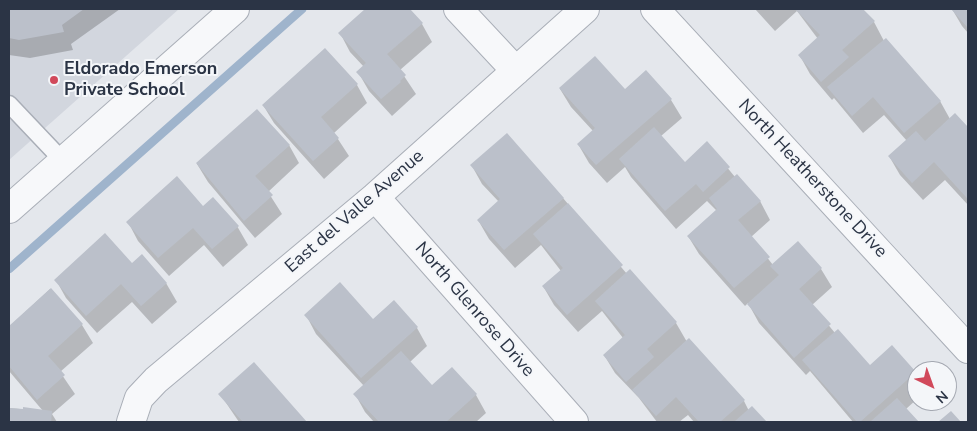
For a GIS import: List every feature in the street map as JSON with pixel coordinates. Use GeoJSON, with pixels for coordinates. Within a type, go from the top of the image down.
{"type":"FeatureCollection","features":[{"type":"Feature","properties":{"kind":"street"},"geometry":{"type":"LineString","coordinates":[[9,209],[235,9]]}},
{"type":"Feature","properties":{"kind":"street"},"geometry":{"type":"LineString","coordinates":[[458,9],[516,71]]}},
{"type":"Feature","properties":{"kind":"street","name":"East del Valle Avenue"},"geometry":{"type":"LineString","coordinates":[[131,421],[139,398],[156,380],[375,197],[585,9]]}},
{"type":"Feature","properties":{"kind":"street","name":"North Heatherstone Drive"},"geometry":{"type":"LineString","coordinates":[[655,9],[968,349]]}},
{"type":"Feature","properties":{"kind":"street","name":"North Glenrose Drive"},"geometry":{"type":"LineString","coordinates":[[375,197],[574,422]]}},
{"type":"Feature","properties":{"kind":"lane"},"geometry":{"type":"LineString","coordinates":[[9,104],[64,161]]}},
{"type":"Feature","properties":{"kind":"shaded area","name":"Eldorado Emerson Private School"},"geometry":{"type":"Polygon","coordinates":[[[9,9],[179,9],[9,160],[9,9]]]}},
{"type":"Feature","properties":{"kind":"building"},"geometry":{"type":"Polygon","coordinates":[[[9,9],[84,9],[62,25],[64,32],[19,40],[9,38],[9,9]]]}},
{"type":"Feature","properties":{"kind":"building"},"geometry":{"type":"Polygon","coordinates":[[[365,9],[410,9],[423,23],[387,54],[406,75],[401,82],[381,99],[356,72],[366,63],[338,33],[365,9]]]}},
{"type":"Feature","properties":{"kind":"building"},"geometry":{"type":"Polygon","coordinates":[[[795,9],[863,9],[875,21],[842,50],[849,57],[821,82],[798,55],[820,35],[795,9]]]}},
{"type":"Feature","properties":{"kind":"building"},"geometry":{"type":"Polygon","coordinates":[[[951,9],[968,9],[968,28],[951,9]]]}},
{"type":"Feature","properties":{"kind":"building"},"geometry":{"type":"Polygon","coordinates":[[[886,38],[941,101],[904,133],[873,97],[852,116],[827,87],[886,38]]]}},
{"type":"Feature","properties":{"kind":"building"},"geometry":{"type":"Polygon","coordinates":[[[325,48],[358,84],[321,117],[339,138],[313,161],[262,105],[325,48]]]}},
{"type":"Feature","properties":{"kind":"building"},"geometry":{"type":"Polygon","coordinates":[[[595,56],[625,89],[646,70],[672,99],[596,165],[577,144],[595,128],[559,88],[595,56]]]}},
{"type":"Feature","properties":{"kind":"building"},"geometry":{"type":"Polygon","coordinates":[[[257,109],[290,145],[255,176],[273,195],[244,221],[196,163],[257,109]]]}},
{"type":"Feature","properties":{"kind":"building"},"geometry":{"type":"Polygon","coordinates":[[[955,113],[968,127],[967,198],[934,162],[912,183],[888,156],[916,131],[925,141],[955,113]]]}},
{"type":"Feature","properties":{"kind":"building"},"geometry":{"type":"Polygon","coordinates":[[[654,127],[685,162],[707,141],[730,167],[703,192],[696,184],[665,211],[619,159],[654,127]]]}},
{"type":"Feature","properties":{"kind":"building"},"geometry":{"type":"Polygon","coordinates":[[[507,133],[564,198],[504,250],[477,220],[500,199],[470,165],[507,133]]]}},
{"type":"Feature","properties":{"kind":"building"},"geometry":{"type":"Polygon","coordinates":[[[737,174],[761,201],[738,220],[770,257],[734,288],[687,236],[717,209],[709,198],[737,174]]]}},
{"type":"Feature","properties":{"kind":"building"},"geometry":{"type":"Polygon","coordinates":[[[177,176],[203,206],[213,197],[239,226],[212,249],[193,228],[158,258],[126,222],[177,176]]]}},
{"type":"Feature","properties":{"kind":"building"},"geometry":{"type":"Polygon","coordinates":[[[568,203],[623,265],[567,315],[542,286],[563,268],[533,234],[568,203]]]}},
{"type":"Feature","properties":{"kind":"building"},"geometry":{"type":"Polygon","coordinates":[[[105,233],[132,263],[142,254],[167,283],[141,306],[121,284],[86,316],[54,280],[105,233]]]}},
{"type":"Feature","properties":{"kind":"building"},"geometry":{"type":"Polygon","coordinates":[[[798,241],[822,268],[799,289],[831,324],[794,358],[747,304],[779,275],[770,266],[798,241]]]}},
{"type":"Feature","properties":{"kind":"building"},"geometry":{"type":"Polygon","coordinates":[[[630,269],[677,322],[647,349],[654,357],[626,382],[603,355],[625,335],[595,301],[630,269]]]}},
{"type":"Feature","properties":{"kind":"building"},"geometry":{"type":"Polygon","coordinates":[[[340,282],[373,319],[394,300],[418,327],[361,378],[304,315],[340,282]]]}},
{"type":"Feature","properties":{"kind":"building"},"geometry":{"type":"Polygon","coordinates":[[[51,288],[83,324],[48,356],[65,375],[37,400],[9,366],[9,326],[51,288]]]}},
{"type":"Feature","properties":{"kind":"building"},"geometry":{"type":"Polygon","coordinates":[[[838,329],[870,365],[892,345],[907,362],[907,380],[860,422],[857,422],[802,360],[838,329]]]}},
{"type":"Feature","properties":{"kind":"building"},"geometry":{"type":"Polygon","coordinates":[[[689,338],[745,400],[720,422],[699,422],[676,397],[656,416],[632,390],[689,338]]]}},
{"type":"Feature","properties":{"kind":"building"},"geometry":{"type":"Polygon","coordinates":[[[401,351],[432,385],[452,367],[477,394],[446,422],[379,422],[353,394],[401,351]]]}},
{"type":"Feature","properties":{"kind":"building"},"geometry":{"type":"Polygon","coordinates":[[[254,362],[307,422],[243,422],[218,394],[254,362]]]}},
{"type":"Feature","properties":{"kind":"building"},"geometry":{"type":"Polygon","coordinates":[[[897,398],[919,422],[870,422],[897,398]]]}},
{"type":"Feature","properties":{"kind":"building"},"geometry":{"type":"Polygon","coordinates":[[[752,406],[767,422],[734,422],[752,406]]]}},
{"type":"Feature","properties":{"kind":"building"},"geometry":{"type":"Polygon","coordinates":[[[23,407],[52,411],[51,422],[9,422],[9,408],[23,409],[23,407]]]}},
{"type":"Feature","properties":{"kind":"building"},"geometry":{"type":"Polygon","coordinates":[[[951,411],[961,422],[938,422],[951,411]]]}},
{"type":"Feature","properties":{"kind":"waterway"},"geometry":{"type":"LineString","coordinates":[[9,269],[302,9]]}},
{"type":"Feature","properties":{"kind":"place","name":"Eldorado Emerson Private School"},"geometry":{"type":"Point","coordinates":[54,80]}}]}
